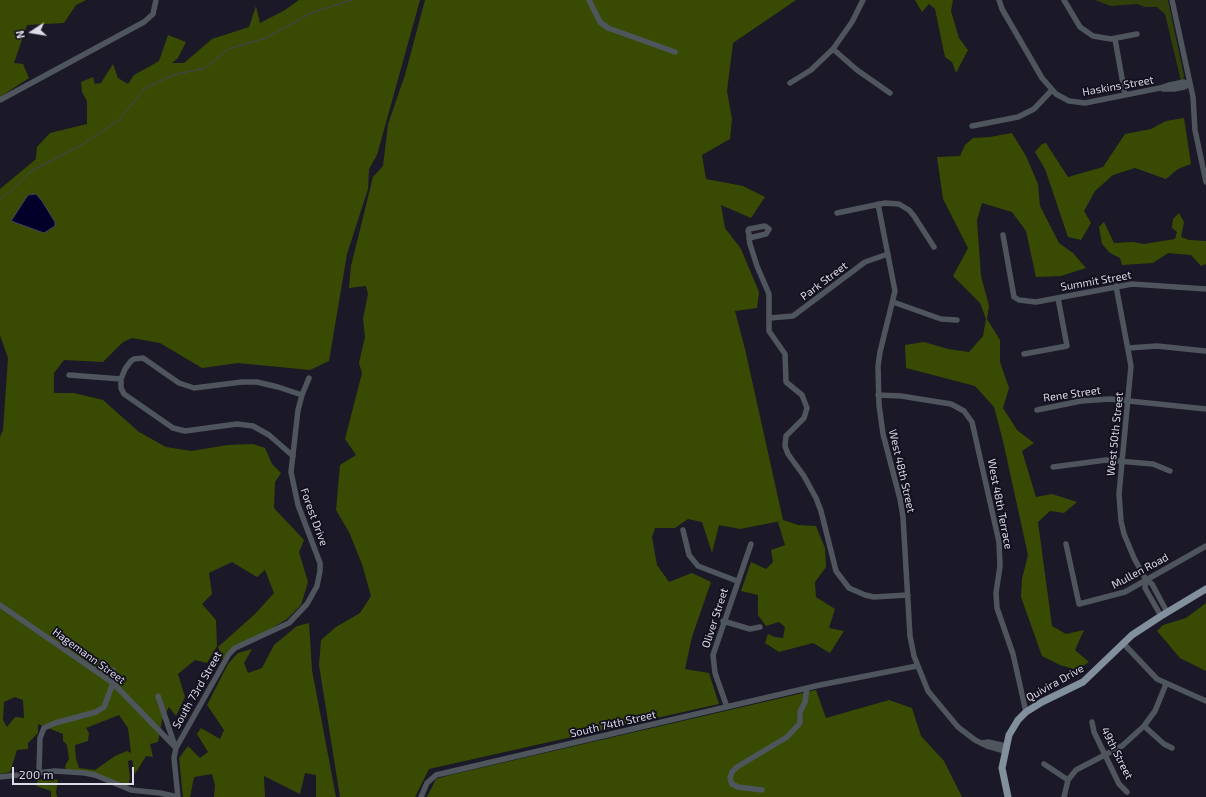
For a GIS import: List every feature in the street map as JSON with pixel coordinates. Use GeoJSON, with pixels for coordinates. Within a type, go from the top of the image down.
{"type":"FeatureCollection","features":[{"type":"Feature","properties":{"kind":"main road","name":"Quivira Drive"},"geometry":{"type":"LineString","coordinates":[[1008,797],[1002,768],[1005,748],[1009,735],[1018,720],[1026,712],[1083,682],[1123,643],[1164,614],[1206,589]]}},
{"type":"Feature","properties":{"kind":"street"},"geometry":{"type":"LineString","coordinates":[[0,100],[144,22],[155,10],[156,0]]}},
{"type":"Feature","properties":{"kind":"street"},"geometry":{"type":"LineString","coordinates":[[588,0],[600,22],[608,28],[675,52]]}},
{"type":"Feature","properties":{"kind":"street"},"geometry":{"type":"LineString","coordinates":[[790,83],[811,70],[833,49],[852,22],[863,0]]}},
{"type":"Feature","properties":{"kind":"street","name":"Haskins Street"},"geometry":{"type":"LineString","coordinates":[[999,0],[1002,9],[1042,78],[1052,90],[1068,101],[1080,103],[1160,88],[1174,89],[1190,84]]}},
{"type":"Feature","properties":{"kind":"street"},"geometry":{"type":"LineString","coordinates":[[1064,0],[1076,22],[1086,33],[1100,38],[1115,39],[1137,34]]}},
{"type":"Feature","properties":{"kind":"street"},"geometry":{"type":"LineString","coordinates":[[1172,0],[1190,84],[1195,130],[1206,182]]}},
{"type":"Feature","properties":{"kind":"street"},"geometry":{"type":"LineString","coordinates":[[1115,39],[1125,95]]}},
{"type":"Feature","properties":{"kind":"street"},"geometry":{"type":"LineString","coordinates":[[833,49],[857,70],[890,94]]}},
{"type":"Feature","properties":{"kind":"street"},"geometry":{"type":"LineString","coordinates":[[972,126],[1018,117],[1034,109],[1052,90]]}},
{"type":"Feature","properties":{"kind":"street"},"geometry":{"type":"LineString","coordinates":[[837,213],[878,204],[894,203],[909,210],[934,247]]}},
{"type":"Feature","properties":{"kind":"street","name":"West 48th Street"},"geometry":{"type":"LineString","coordinates":[[878,204],[894,282],[893,302],[885,326],[880,352],[878,396],[883,434],[902,510],[911,644],[917,666],[925,685],[935,701],[964,733],[982,742],[988,742],[1005,748]]}},
{"type":"Feature","properties":{"kind":"street","name":"Summit Street"},"geometry":{"type":"LineString","coordinates":[[1003,235],[1014,297],[1019,300],[1036,302],[1116,286],[1139,284],[1206,289]]}},
{"type":"Feature","properties":{"kind":"street"},"geometry":{"type":"LineString","coordinates":[[749,238],[754,257],[769,294],[770,331],[785,354],[786,382],[802,395],[806,404],[804,418],[786,436],[786,450],[810,485],[816,498],[821,511],[836,571],[849,588],[865,595],[874,597],[908,595]]}},
{"type":"Feature","properties":{"kind":"street","name":"Park Street"},"geometry":{"type":"LineString","coordinates":[[770,318],[793,316],[865,262],[888,254]]}},
{"type":"Feature","properties":{"kind":"street","name":"West 50th Street"},"geometry":{"type":"LineString","coordinates":[[1116,286],[1129,348],[1131,366],[1119,494],[1121,520],[1129,547],[1146,580],[1145,588],[1164,614]]}},
{"type":"Feature","properties":{"kind":"street"},"geometry":{"type":"LineString","coordinates":[[1024,354],[1067,346],[1058,298]]}},
{"type":"Feature","properties":{"kind":"street"},"geometry":{"type":"LineString","coordinates":[[893,302],[941,319],[957,320]]}},
{"type":"Feature","properties":{"kind":"street"},"geometry":{"type":"LineString","coordinates":[[1129,348],[1157,346],[1205,351]]}},
{"type":"Feature","properties":{"kind":"street"},"geometry":{"type":"LineString","coordinates":[[293,456],[269,435],[253,426],[237,424],[194,430],[179,430],[173,428],[124,394],[121,388],[121,379],[125,369],[131,361],[134,359],[143,358],[179,383],[194,388],[242,382],[257,382],[302,395]]}},
{"type":"Feature","properties":{"kind":"street"},"geometry":{"type":"LineString","coordinates":[[69,375],[121,379]]}},
{"type":"Feature","properties":{"kind":"street","name":"Forest Drive"},"geometry":{"type":"LineString","coordinates":[[301,611],[313,596],[320,571],[319,559],[294,492],[291,472],[298,410],[309,378]]}},
{"type":"Feature","properties":{"kind":"street","name":"West 48th Terrace"},"geometry":{"type":"LineString","coordinates":[[878,396],[902,396],[951,404],[964,411],[972,422],[999,542],[1000,566],[996,594],[997,608],[1013,654],[1026,712]]}},
{"type":"Feature","properties":{"kind":"street","name":"Rene Street"},"geometry":{"type":"LineString","coordinates":[[1037,410],[1080,401],[1110,399],[1206,409]]}},
{"type":"Feature","properties":{"kind":"street"},"geometry":{"type":"LineString","coordinates":[[1053,467],[1095,460],[1158,465],[1170,471]]}},
{"type":"Feature","properties":{"kind":"street"},"geometry":{"type":"LineString","coordinates":[[683,530],[689,555],[698,566],[737,581]]}},
{"type":"Feature","properties":{"kind":"street","name":"Oliver Street"},"geometry":{"type":"LineString","coordinates":[[727,707],[713,664],[713,655],[737,581],[751,544]]}},
{"type":"Feature","properties":{"kind":"street","name":"Mullen Road"},"geometry":{"type":"LineString","coordinates":[[1066,544],[1079,604],[1118,595],[1206,546]]}},
{"type":"Feature","properties":{"kind":"street","name":"Hagemann Street"},"geometry":{"type":"LineString","coordinates":[[0,605],[113,683],[176,748]]}},
{"type":"Feature","properties":{"kind":"street","name":"South 73rd Street"},"geometry":{"type":"LineString","coordinates":[[176,748],[229,654],[235,648],[289,623],[301,611]]}},
{"type":"Feature","properties":{"kind":"street"},"geometry":{"type":"LineString","coordinates":[[723,622],[750,629],[760,627]]}},
{"type":"Feature","properties":{"kind":"street"},"geometry":{"type":"LineString","coordinates":[[1123,643],[1154,677],[1166,684],[1206,701]]}},
{"type":"Feature","properties":{"kind":"street","name":"South 74th Street"},"geometry":{"type":"LineString","coordinates":[[421,797],[427,783],[436,775],[820,685],[917,666]]}},
{"type":"Feature","properties":{"kind":"street"},"geometry":{"type":"LineString","coordinates":[[39,772],[40,738],[44,728],[55,723],[101,709],[106,704],[113,683],[113,670]]}},
{"type":"Feature","properties":{"kind":"street"},"geometry":{"type":"LineString","coordinates":[[1064,797],[1068,780],[1083,766],[1122,746],[1144,726],[1155,711],[1166,684]]}},
{"type":"Feature","properties":{"kind":"street"},"geometry":{"type":"LineString","coordinates":[[762,790],[738,787],[732,784],[730,778],[732,772],[737,767],[787,737],[800,723],[800,712],[805,702],[807,688]]}},
{"type":"Feature","properties":{"kind":"street"},"geometry":{"type":"LineString","coordinates":[[0,777],[39,772],[85,773],[95,775],[131,790],[160,793],[178,797],[174,758],[176,748],[158,696]]}},
{"type":"Feature","properties":{"kind":"street","name":"49th Street"},"geometry":{"type":"LineString","coordinates":[[1092,722],[1094,732],[1119,784],[1127,792]]}},
{"type":"Feature","properties":{"kind":"street"},"geometry":{"type":"LineString","coordinates":[[1144,726],[1164,744],[1172,748]]}},
{"type":"Feature","properties":{"kind":"street"},"geometry":{"type":"LineString","coordinates":[[1044,764],[1068,780]]}},
{"type":"Feature","properties":{"kind":"green space"},"geometry":{"type":"Polygon","coordinates":[[[0,0],[86,0],[76,5],[64,23],[27,25],[14,63],[23,64],[29,78],[0,97],[0,0]]]}},
{"type":"Feature","properties":{"kind":"green space"},"geometry":{"type":"Polygon","coordinates":[[[299,0],[420,0],[377,155],[369,169],[368,189],[347,254],[329,361],[310,370],[238,363],[202,368],[160,343],[132,338],[123,342],[103,362],[64,360],[54,373],[54,393],[74,393],[103,400],[139,432],[166,447],[191,451],[228,445],[253,444],[265,448],[272,464],[281,473],[275,482],[274,508],[304,540],[299,552],[308,582],[301,605],[287,619],[264,633],[234,647],[223,659],[218,647],[255,614],[274,593],[265,570],[257,577],[232,562],[209,573],[212,594],[202,604],[216,620],[217,646],[207,663],[195,660],[178,674],[185,697],[176,716],[169,707],[162,720],[158,742],[150,744],[153,757],[146,756],[135,774],[132,760],[128,761],[130,778],[128,787],[66,770],[65,766],[69,759],[67,745],[63,741],[63,734],[38,724],[38,733],[28,743],[28,749],[17,750],[10,772],[0,774],[0,437],[3,430],[8,358],[0,335],[0,189],[36,159],[37,147],[50,133],[87,124],[87,101],[82,92],[81,82],[93,77],[95,84],[101,83],[113,64],[118,78],[128,84],[134,75],[159,61],[168,35],[186,42],[178,58],[172,63],[184,63],[212,39],[249,27],[256,6],[260,23],[285,10],[299,0]],[[15,697],[4,702],[3,720],[7,727],[15,717],[24,718],[23,700],[15,697]],[[119,715],[86,728],[89,733],[88,741],[75,745],[76,759],[79,768],[95,770],[115,756],[127,751],[131,753],[128,728],[119,715]]]}},
{"type":"Feature","properties":{"kind":"green space"},"geometry":{"type":"Polygon","coordinates":[[[425,0],[796,0],[733,43],[727,91],[732,119],[730,139],[702,155],[706,179],[743,186],[765,197],[751,218],[721,205],[725,228],[741,249],[759,292],[757,308],[735,311],[745,349],[783,520],[798,525],[816,526],[825,548],[826,567],[815,582],[816,597],[835,609],[829,628],[844,631],[830,653],[813,643],[779,652],[765,643],[768,634],[783,638],[785,627],[779,622],[766,626],[758,615],[758,595],[741,591],[751,562],[766,569],[773,562],[771,550],[785,545],[778,522],[781,521],[740,529],[719,525],[712,553],[702,522],[688,519],[675,528],[655,528],[652,537],[657,565],[669,582],[692,573],[711,582],[692,637],[685,669],[709,673],[719,704],[429,769],[415,797],[340,797],[319,665],[321,640],[336,627],[360,613],[371,596],[362,564],[349,532],[336,510],[340,465],[356,455],[345,439],[362,373],[359,363],[365,337],[363,319],[368,294],[366,286],[349,288],[351,266],[373,177],[383,166],[388,124],[405,75],[425,0]]]}},
{"type":"Feature","properties":{"kind":"green space"},"geometry":{"type":"Polygon","coordinates":[[[915,0],[953,0],[951,11],[959,38],[968,50],[956,73],[952,62],[945,57],[935,9],[929,4],[922,12],[915,0]]]}},
{"type":"Feature","properties":{"kind":"green space"},"geometry":{"type":"Polygon","coordinates":[[[1095,0],[1168,0],[1184,76],[1183,80],[1181,81],[1165,14],[1157,7],[1145,7],[1137,4],[1111,6],[1095,0]]]}},
{"type":"Feature","properties":{"kind":"green space"},"geometry":{"type":"Polygon","coordinates":[[[1184,118],[1191,164],[1178,169],[1166,179],[1135,168],[1113,175],[1095,191],[1084,211],[1091,223],[1081,240],[1068,237],[1045,169],[1035,152],[1042,144],[1046,143],[1068,177],[1103,167],[1125,134],[1151,129],[1166,121],[1184,118]]]}},
{"type":"Feature","properties":{"kind":"green space"},"geometry":{"type":"Polygon","coordinates":[[[1012,133],[1026,156],[1038,184],[1040,206],[1059,243],[1073,253],[1086,268],[1061,276],[1036,277],[1026,231],[1012,212],[982,203],[977,220],[981,276],[989,306],[987,319],[1000,340],[1000,362],[1009,388],[1003,408],[1017,430],[1034,443],[1022,451],[1036,497],[1052,494],[1077,502],[1064,513],[1050,511],[1038,522],[1052,626],[1066,634],[1084,630],[1075,650],[1089,662],[1077,670],[1060,665],[1042,656],[1021,597],[1022,579],[1028,555],[994,407],[975,386],[906,368],[905,345],[924,342],[948,349],[969,352],[983,336],[986,319],[980,303],[953,276],[968,248],[943,199],[937,157],[960,156],[965,145],[973,138],[1012,133]]]}},
{"type":"Feature","properties":{"kind":"green space"},"geometry":{"type":"Polygon","coordinates":[[[1179,213],[1184,222],[1181,237],[1189,240],[1206,241],[1206,264],[1201,266],[1191,255],[1168,253],[1153,263],[1122,265],[1120,258],[1110,253],[1102,244],[1099,227],[1104,222],[1114,243],[1133,242],[1144,244],[1175,239],[1177,232],[1172,228],[1173,219],[1179,213]]]}},
{"type":"Feature","properties":{"kind":"green space"},"geometry":{"type":"Polygon","coordinates":[[[1206,603],[1206,671],[1180,658],[1157,631],[1163,625],[1186,618],[1206,603]]]}},
{"type":"Feature","properties":{"kind":"green space"},"geometry":{"type":"Polygon","coordinates":[[[309,623],[312,670],[336,797],[316,797],[316,775],[305,773],[300,794],[264,776],[265,797],[214,797],[215,785],[212,774],[194,777],[190,797],[183,797],[179,758],[188,746],[200,758],[208,752],[197,734],[201,728],[220,739],[224,730],[207,705],[228,664],[238,653],[252,649],[244,663],[248,673],[262,668],[274,645],[297,626],[309,623]]]}},
{"type":"Feature","properties":{"kind":"green space"},"geometry":{"type":"Polygon","coordinates":[[[816,690],[826,718],[889,700],[912,708],[921,736],[944,761],[962,797],[427,797],[436,779],[450,775],[816,690]]]}},
{"type":"Feature","properties":{"kind":"green space"},"geometry":{"type":"Polygon","coordinates":[[[49,778],[58,780],[56,792],[57,797],[51,797],[51,791],[36,786],[38,780],[49,778]]]}},
{"type":"Feature","properties":{"kind":"water"},"geometry":{"type":"Polygon","coordinates":[[[36,194],[55,222],[55,226],[44,233],[11,221],[28,195],[36,194]]]}},
{"type":"Feature","properties":{"kind":"waterway"},"geometry":{"type":"LineString","coordinates":[[0,199],[11,191],[30,172],[83,144],[119,120],[144,89],[173,75],[205,68],[228,49],[266,38],[311,13],[351,0]]}}]}
